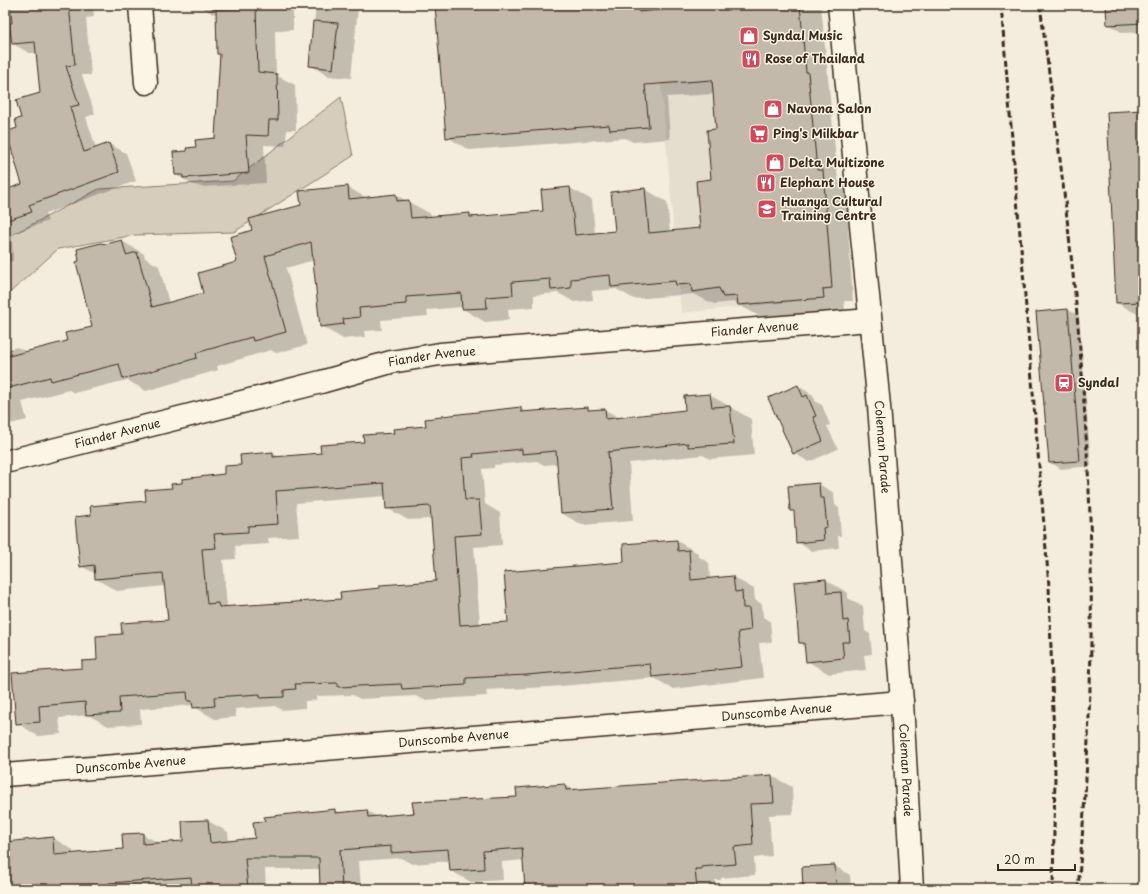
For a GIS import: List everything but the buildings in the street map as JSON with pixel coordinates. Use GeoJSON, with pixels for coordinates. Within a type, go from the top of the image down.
{"type":"FeatureCollection","features":[{"type":"Feature","properties":{"kind":"street"},"geometry":{"type":"LineString","coordinates":[[140,5],[146,83]]}},
{"type":"Feature","properties":{"kind":"street","name":"Coleman Parade"},"geometry":{"type":"LineString","coordinates":[[839,5],[870,320],[902,702],[912,889]]}},
{"type":"Feature","properties":{"kind":"street","name":"Fiander Avenue"},"geometry":{"type":"LineString","coordinates":[[5,462],[321,382],[391,362],[426,356],[870,320]]}},
{"type":"Feature","properties":{"kind":"street","name":"Dunscombe Avenue"},"geometry":{"type":"LineString","coordinates":[[5,775],[902,702]]}},
{"type":"Feature","properties":{"kind":"shaded area"},"geometry":{"type":"Polygon","coordinates":[[[654,5],[795,5],[821,299],[681,313],[654,5]]]}},
{"type":"Feature","properties":{"kind":"shaded area"},"geometry":{"type":"Polygon","coordinates":[[[341,97],[353,156],[234,232],[135,235],[58,249],[5,297],[5,242],[8,237],[99,189],[233,181],[341,97]]]}},
{"type":"Feature","properties":{"kind":"railway"},"geometry":{"type":"LineString","coordinates":[[1001,5],[1049,586],[1055,774],[1053,889]]}},
{"type":"Feature","properties":{"kind":"railway"},"geometry":{"type":"LineString","coordinates":[[1040,5],[1073,273],[1083,381],[1089,492],[1091,549],[1091,662],[1086,776],[1078,889]]}},
{"type":"Feature","properties":{"kind":"place","name":"Syndal Music"},"geometry":{"type":"Point","coordinates":[749,36]}},
{"type":"Feature","properties":{"kind":"place","name":"Rose of Thailand"},"geometry":{"type":"Point","coordinates":[751,59]}},
{"type":"Feature","properties":{"kind":"place","name":"Navona Salon"},"geometry":{"type":"Point","coordinates":[773,109]}},
{"type":"Feature","properties":{"kind":"place","name":"Ping's Milkbar"},"geometry":{"type":"Point","coordinates":[759,134]}},
{"type":"Feature","properties":{"kind":"place","name":"Delta Multizone"},"geometry":{"type":"Point","coordinates":[775,163]}},
{"type":"Feature","properties":{"kind":"place","name":"Elephant House"},"geometry":{"type":"Point","coordinates":[766,183]}},
{"type":"Feature","properties":{"kind":"place","name":"Huanya Cultural Training Centre"},"geometry":{"type":"Point","coordinates":[767,209]}},
{"type":"Feature","properties":{"kind":"place","name":"Syndal"},"geometry":{"type":"Point","coordinates":[1064,383]}}]}
